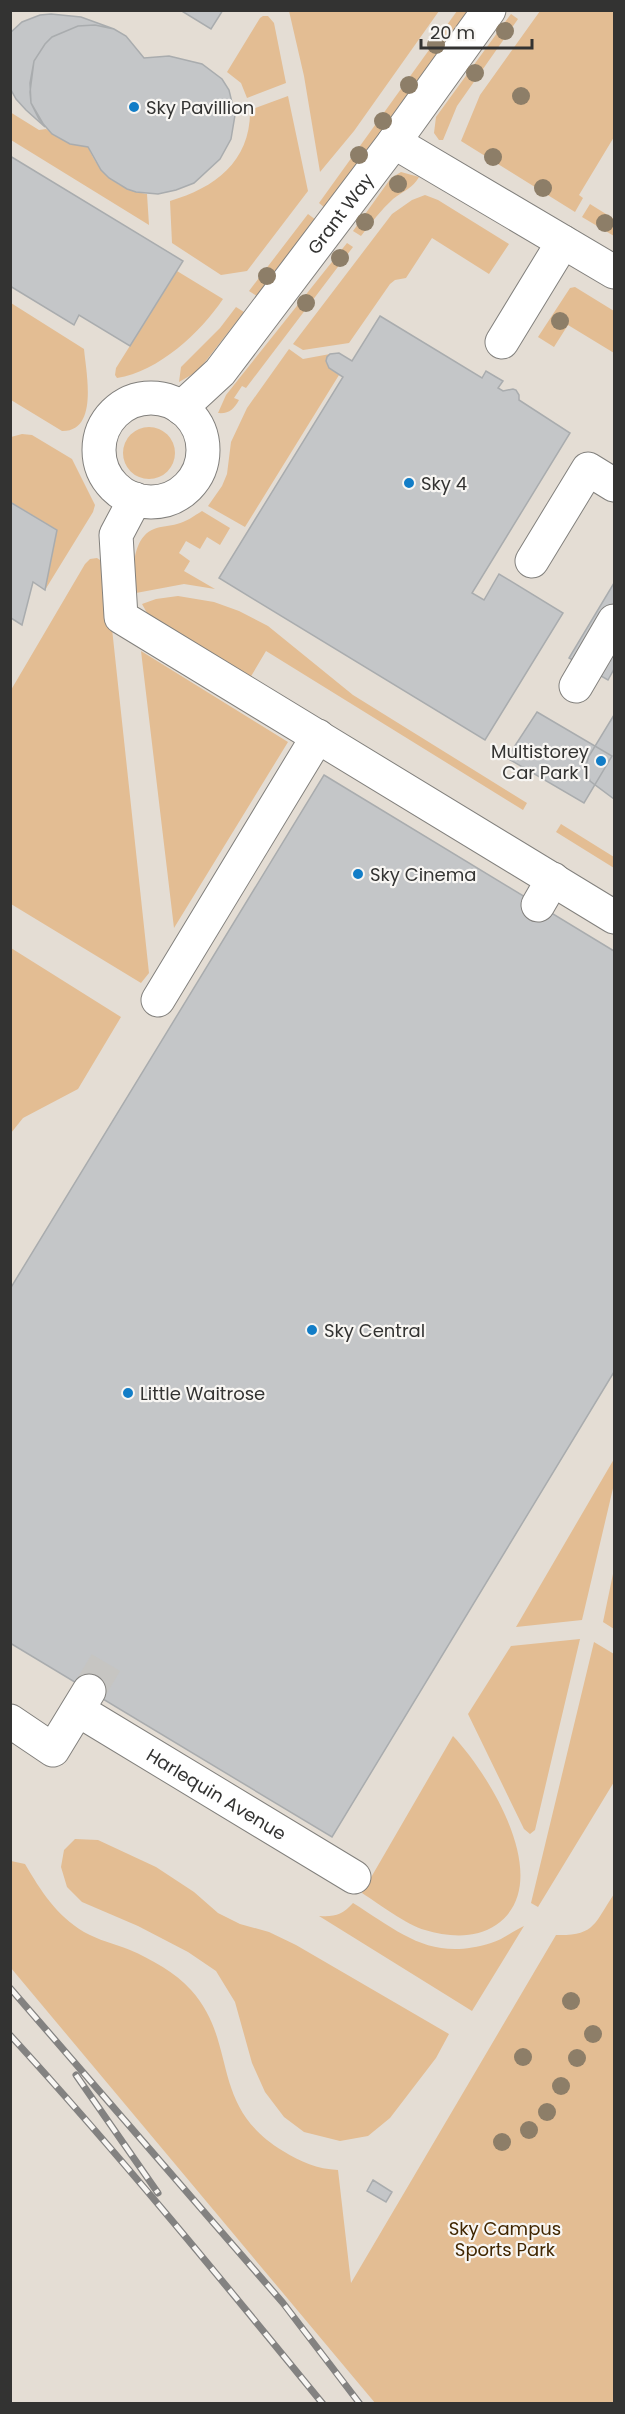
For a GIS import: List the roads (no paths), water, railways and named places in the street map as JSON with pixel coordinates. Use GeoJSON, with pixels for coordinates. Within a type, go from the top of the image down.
{"type":"FeatureCollection","features":[{"type":"Feature","properties":{"kind":"lane","name":"Grant Way"},"geometry":{"type":"LineString","coordinates":[[181,408],[220,372],[394,142],[489,10]]}},
{"type":"Feature","properties":{"kind":"lane"},"geometry":{"type":"LineString","coordinates":[[394,142],[615,272]]}},
{"type":"Feature","properties":{"kind":"lane"},"geometry":{"type":"LineString","coordinates":[[501,342],[563,242]]}},
{"type":"Feature","properties":{"kind":"lane"},"geometry":{"type":"LineString","coordinates":[[150,399],[167,401],[181,408],[194,421],[202,437],[203,455],[199,472],[188,487],[174,498],[156,502],[135,499],[122,493],[110,482],[102,468],[99,451],[102,435],[109,421],[120,409],[134,402],[150,399]]}},
{"type":"Feature","properties":{"kind":"lane"},"geometry":{"type":"LineString","coordinates":[[532,561],[588,469],[615,484]]}},
{"type":"Feature","properties":{"kind":"lane"},"geometry":{"type":"LineString","coordinates":[[135,499],[116,536],[121,617],[318,736],[546,892],[615,917]]}},
{"type":"Feature","properties":{"kind":"lane"},"geometry":{"type":"LineString","coordinates":[[576,686],[615,621]]}},
{"type":"Feature","properties":{"kind":"lane"},"geometry":{"type":"LineString","coordinates":[[158,1000],[318,736]]}},
{"type":"Feature","properties":{"kind":"lane","name":"Harlequin Avenue"},"geometry":{"type":"LineString","coordinates":[[10,1721],[53,1750],[84,1700],[354,1877]]}},
{"type":"Feature","properties":{"kind":"tunnel"},"geometry":{"type":"LineString","coordinates":[[89,1691],[111,1654]]}},
{"type":"Feature","properties":{"kind":"railway"},"geometry":{"type":"LineString","coordinates":[[10,1988],[283,2303],[360,2404]]}},
{"type":"Feature","properties":{"kind":"railway"},"geometry":{"type":"LineString","coordinates":[[10,2035],[130,2171],[323,2404]]}},
{"type":"Feature","properties":{"kind":"railway"},"geometry":{"type":"LineString","coordinates":[[76,2075],[158,2193]]}},
{"type":"Feature","properties":{"kind":"place","name":"Sky Pavillion"},"geometry":{"type":"Point","coordinates":[134,107]}},
{"type":"Feature","properties":{"kind":"place","name":"Sky 4"},"geometry":{"type":"Point","coordinates":[409,483]}},
{"type":"Feature","properties":{"kind":"place","name":"Multistorey Car Park 1"},"geometry":{"type":"Point","coordinates":[601,761]}},
{"type":"Feature","properties":{"kind":"place","name":"Sky Cinema"},"geometry":{"type":"Point","coordinates":[358,874]}},
{"type":"Feature","properties":{"kind":"place","name":"Sky Central"},"geometry":{"type":"Point","coordinates":[312,1330]}},
{"type":"Feature","properties":{"kind":"place","name":"Little Waitrose"},"geometry":{"type":"Point","coordinates":[128,1393]}},
{"type":"Feature","properties":{"kind":"park label","name":"Sky Campus Sports Park"},"geometry":{"type":"Point","coordinates":[505,2238]}}]}
